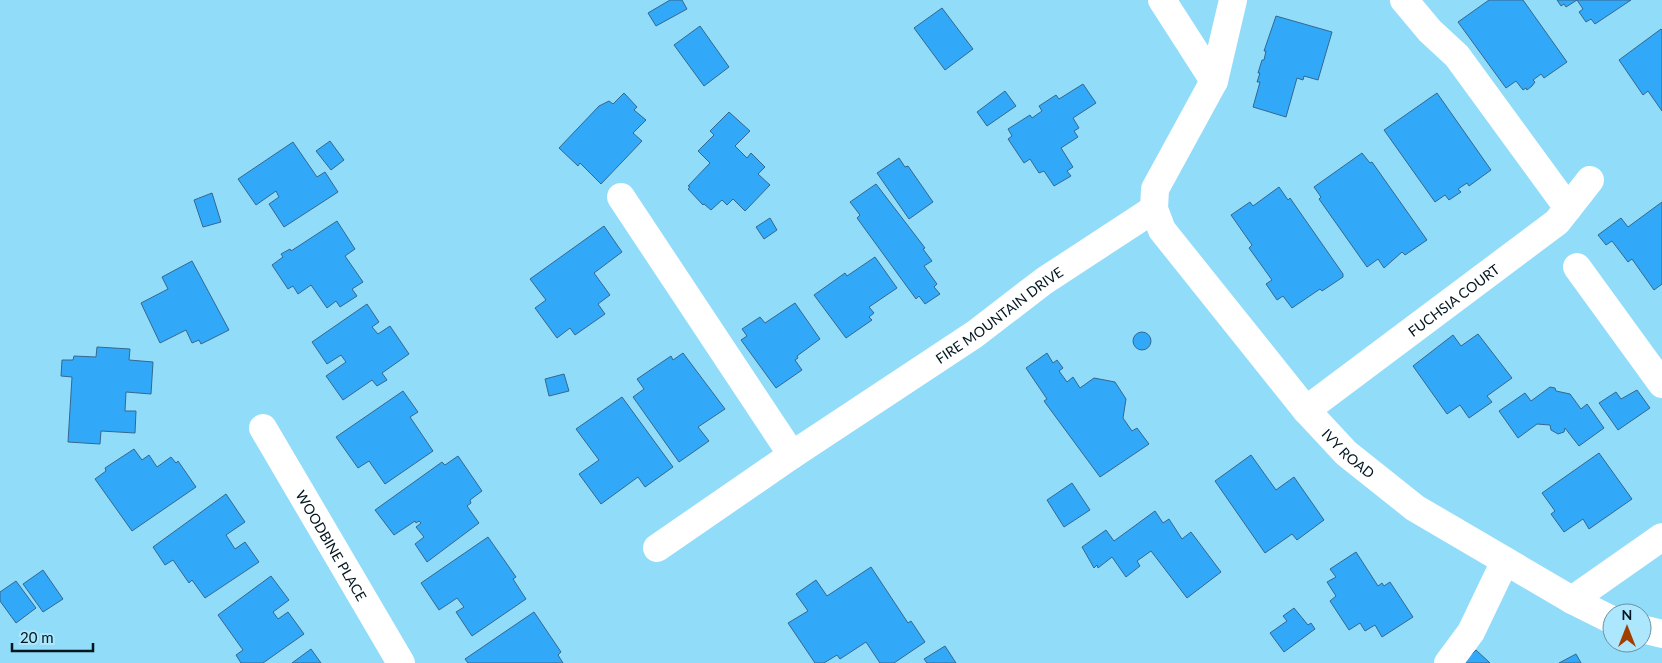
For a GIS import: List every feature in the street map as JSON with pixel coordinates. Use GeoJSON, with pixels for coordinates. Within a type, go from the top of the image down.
{"type":"FeatureCollection","features":[{"type":"Feature","properties":{"kind":"street"},"geometry":{"type":"LineString","coordinates":[[1162,0],[1214,81]]}},
{"type":"Feature","properties":{"kind":"street"},"geometry":{"type":"LineString","coordinates":[[1154,209],[1155,189],[1214,81],[1233,0]]}},
{"type":"Feature","properties":{"kind":"street"},"geometry":{"type":"LineString","coordinates":[[1404,0],[1430,31],[1457,56],[1568,208]]}},
{"type":"Feature","properties":{"kind":"street","name":"FUCHSIA COURT"},"geometry":{"type":"LineString","coordinates":[[1306,410],[1557,222],[1590,180]]}},
{"type":"Feature","properties":{"kind":"street"},"geometry":{"type":"LineString","coordinates":[[621,197],[792,455]]}},
{"type":"Feature","properties":{"kind":"street","name":"IVY ROAD"},"geometry":{"type":"LineString","coordinates":[[1154,209],[1162,230],[1306,410],[1346,453],[1415,508],[1572,600],[1602,615]]}},
{"type":"Feature","properties":{"kind":"street","name":"FIRE MOUNTAIN DRIVE"},"geometry":{"type":"LineString","coordinates":[[657,548],[792,455],[976,334],[1044,281],[1154,209]]}},
{"type":"Feature","properties":{"kind":"street"},"geometry":{"type":"LineString","coordinates":[[1577,267],[1662,384]]}},
{"type":"Feature","properties":{"kind":"street","name":"WOODBINE PLACE"},"geometry":{"type":"LineString","coordinates":[[263,428],[401,663]]}},
{"type":"Feature","properties":{"kind":"street"},"geometry":{"type":"LineString","coordinates":[[1572,600],[1662,537]]}},
{"type":"Feature","properties":{"kind":"street"},"geometry":{"type":"LineString","coordinates":[[1448,663],[1471,632],[1505,560]]}},
{"type":"Feature","properties":{"kind":"building"},"geometry":{"type":"Polygon","coordinates":[[[670,0],[682,0],[687,9],[656,26],[648,13],[670,0]]]}},
{"type":"Feature","properties":{"kind":"building"},"geometry":{"type":"Polygon","coordinates":[[[1489,0],[1523,0],[1567,62],[1544,78],[1541,74],[1533,80],[1535,82],[1527,90],[1526,88],[1523,90],[1516,81],[1506,88],[1458,22],[1489,0]]]}},
{"type":"Feature","properties":{"kind":"building"},"geometry":{"type":"Polygon","coordinates":[[[1557,0],[1577,0],[1566,7],[1564,4],[1561,6],[1557,0]]]}},
{"type":"Feature","properties":{"kind":"building"},"geometry":{"type":"Polygon","coordinates":[[[1577,0],[1631,0],[1595,24],[1591,19],[1586,22],[1579,12],[1583,9],[1577,0]]]}},
{"type":"Feature","properties":{"kind":"building"},"geometry":{"type":"Polygon","coordinates":[[[942,8],[973,49],[945,70],[914,28],[942,8]]]}},
{"type":"Feature","properties":{"kind":"building"},"geometry":{"type":"Polygon","coordinates":[[[1276,16],[1332,32],[1318,80],[1304,76],[1303,80],[1297,78],[1286,117],[1253,107],[1260,82],[1257,82],[1260,73],[1258,73],[1262,60],[1264,60],[1266,51],[1264,51],[1276,16]]]}},
{"type":"Feature","properties":{"kind":"building"},"geometry":{"type":"Polygon","coordinates":[[[700,26],[729,67],[704,86],[674,45],[700,26]]]}},
{"type":"Feature","properties":{"kind":"building"},"geometry":{"type":"Polygon","coordinates":[[[1661,29],[1662,111],[1648,91],[1643,95],[1619,60],[1661,29]]]}},
{"type":"Feature","properties":{"kind":"building"},"geometry":{"type":"Polygon","coordinates":[[[1083,84],[1096,103],[1073,118],[1079,128],[1074,131],[1078,137],[1061,148],[1073,167],[1067,171],[1071,176],[1054,186],[1044,171],[1039,173],[1030,159],[1024,163],[1008,139],[1012,136],[1008,129],[1030,115],[1032,118],[1042,111],[1039,106],[1056,95],[1059,99],[1083,84]]]}},
{"type":"Feature","properties":{"kind":"building"},"geometry":{"type":"Polygon","coordinates":[[[1005,91],[1016,106],[987,126],[977,112],[1005,91]]]}},
{"type":"Feature","properties":{"kind":"building"},"geometry":{"type":"Polygon","coordinates":[[[624,93],[637,107],[634,110],[646,120],[633,133],[642,141],[601,184],[580,163],[578,166],[559,148],[599,106],[609,101],[613,104],[624,93]]]}},
{"type":"Feature","properties":{"kind":"building"},"geometry":{"type":"Polygon","coordinates":[[[1437,93],[1491,170],[1469,186],[1467,183],[1458,189],[1461,192],[1449,200],[1445,195],[1435,202],[1384,130],[1437,93]]]}},
{"type":"Feature","properties":{"kind":"building"},"geometry":{"type":"Polygon","coordinates":[[[729,112],[750,131],[735,146],[747,158],[751,153],[765,167],[758,174],[770,185],[745,211],[733,199],[727,205],[722,200],[711,210],[703,205],[688,189],[690,187],[688,186],[710,163],[698,151],[714,135],[710,131],[729,112]]]}},
{"type":"Feature","properties":{"kind":"building"},"geometry":{"type":"Polygon","coordinates":[[[330,141],[344,160],[331,170],[316,151],[330,141]]]}},
{"type":"Feature","properties":{"kind":"building"},"geometry":{"type":"Polygon","coordinates":[[[293,142],[317,177],[325,172],[338,192],[284,227],[269,204],[279,197],[276,191],[256,205],[238,179],[293,142]]]}},
{"type":"Feature","properties":{"kind":"building"},"geometry":{"type":"Polygon","coordinates":[[[1362,153],[1370,163],[1372,162],[1427,240],[1405,255],[1402,252],[1384,268],[1378,259],[1367,267],[1319,199],[1321,197],[1314,187],[1362,153]]]}},
{"type":"Feature","properties":{"kind":"building"},"geometry":{"type":"Polygon","coordinates":[[[899,158],[905,167],[908,166],[933,202],[909,219],[877,173],[899,158]]]}},
{"type":"Feature","properties":{"kind":"building"},"geometry":{"type":"Polygon","coordinates":[[[876,184],[925,248],[923,249],[932,261],[924,266],[937,284],[934,287],[940,294],[925,304],[919,296],[916,299],[857,218],[860,215],[850,202],[876,184]]]}},
{"type":"Feature","properties":{"kind":"building"},"geometry":{"type":"Polygon","coordinates":[[[1279,187],[1288,200],[1290,198],[1343,274],[1343,277],[1322,291],[1320,289],[1292,308],[1283,296],[1277,300],[1266,284],[1272,280],[1249,248],[1252,245],[1231,215],[1250,202],[1253,206],[1279,187]]]}},
{"type":"Feature","properties":{"kind":"building"},"geometry":{"type":"Polygon","coordinates":[[[212,193],[221,222],[203,227],[194,200],[212,193]]]}},
{"type":"Feature","properties":{"kind":"building"},"geometry":{"type":"Polygon","coordinates":[[[1662,202],[1662,284],[1654,290],[1632,259],[1628,262],[1612,241],[1606,245],[1598,235],[1621,218],[1628,227],[1662,202]]]}},
{"type":"Feature","properties":{"kind":"building"},"geometry":{"type":"Polygon","coordinates":[[[770,218],[777,230],[764,239],[756,227],[770,218]]]}},
{"type":"Feature","properties":{"kind":"building"},"geometry":{"type":"Polygon","coordinates":[[[337,221],[355,249],[345,256],[363,282],[352,289],[357,296],[340,307],[336,301],[327,308],[311,285],[298,294],[293,286],[288,289],[272,265],[283,257],[281,254],[290,249],[291,251],[337,221]]]}},
{"type":"Feature","properties":{"kind":"building"},"geometry":{"type":"Polygon","coordinates":[[[604,226],[622,252],[594,273],[610,295],[598,304],[605,314],[575,335],[570,328],[557,338],[535,308],[546,300],[530,279],[604,226]]]}},
{"type":"Feature","properties":{"kind":"building"},"geometry":{"type":"Polygon","coordinates":[[[875,257],[897,288],[869,307],[874,313],[869,317],[872,320],[846,338],[814,295],[845,273],[847,276],[875,257]]]}},
{"type":"Feature","properties":{"kind":"building"},"geometry":{"type":"Polygon","coordinates":[[[192,261],[229,330],[201,344],[199,340],[192,343],[186,330],[160,343],[141,303],[168,289],[162,277],[192,261]]]}},
{"type":"Feature","properties":{"kind":"building"},"geometry":{"type":"Polygon","coordinates":[[[795,303],[820,339],[797,356],[798,358],[795,360],[802,370],[776,388],[741,340],[747,336],[742,329],[760,317],[765,323],[795,303]]]}},
{"type":"Feature","properties":{"kind":"building"},"geometry":{"type":"Polygon","coordinates":[[[367,304],[379,322],[372,327],[378,334],[390,326],[409,354],[382,373],[387,380],[377,386],[372,380],[343,400],[326,376],[346,362],[341,355],[327,364],[312,342],[367,304]]]}},
{"type":"Feature","properties":{"kind":"building"},"geometry":{"type":"Polygon","coordinates":[[[1142,332],[1148,335],[1151,341],[1148,347],[1142,350],[1136,347],[1133,341],[1136,335],[1142,332]]]}},
{"type":"Feature","properties":{"kind":"building"},"geometry":{"type":"Polygon","coordinates":[[[1478,334],[1512,378],[1487,396],[1492,402],[1469,418],[1460,405],[1447,414],[1413,366],[1453,335],[1461,346],[1478,334]]]}},
{"type":"Feature","properties":{"kind":"building"},"geometry":{"type":"Polygon","coordinates":[[[97,347],[130,349],[129,360],[153,362],[151,394],[126,392],[125,411],[136,411],[135,433],[101,431],[100,444],[68,442],[72,377],[61,376],[62,360],[73,360],[74,356],[96,357],[97,347]]]}},
{"type":"Feature","properties":{"kind":"building"},"geometry":{"type":"Polygon","coordinates":[[[683,353],[725,409],[698,427],[709,441],[679,462],[633,397],[644,389],[637,379],[671,356],[673,360],[683,353]]]}},
{"type":"Feature","properties":{"kind":"building"},"geometry":{"type":"Polygon","coordinates":[[[1047,353],[1053,363],[1057,360],[1063,368],[1059,371],[1067,382],[1073,377],[1080,388],[1094,378],[1115,382],[1126,399],[1123,418],[1132,431],[1137,428],[1149,444],[1100,477],[1044,401],[1047,399],[1026,368],[1047,353]]]}},
{"type":"Feature","properties":{"kind":"building"},"geometry":{"type":"Polygon","coordinates":[[[564,374],[569,391],[549,396],[545,379],[564,374]]]}},
{"type":"Feature","properties":{"kind":"building"},"geometry":{"type":"Polygon","coordinates":[[[1550,387],[1555,388],[1556,391],[1570,394],[1581,409],[1587,404],[1604,428],[1579,446],[1565,428],[1564,432],[1558,434],[1551,430],[1550,425],[1537,424],[1518,438],[1499,411],[1525,393],[1531,401],[1550,387]]]}},
{"type":"Feature","properties":{"kind":"building"},"geometry":{"type":"Polygon","coordinates":[[[1637,390],[1650,408],[1618,430],[1599,403],[1616,392],[1621,399],[1637,390]]]}},
{"type":"Feature","properties":{"kind":"building"},"geometry":{"type":"Polygon","coordinates":[[[403,391],[418,412],[410,417],[433,451],[385,484],[369,461],[358,468],[336,437],[403,391]]]}},
{"type":"Feature","properties":{"kind":"building"},"geometry":{"type":"Polygon","coordinates":[[[622,397],[673,467],[645,487],[638,477],[601,504],[579,474],[599,460],[576,429],[622,397]]]}},
{"type":"Feature","properties":{"kind":"building"},"geometry":{"type":"Polygon","coordinates":[[[134,449],[142,460],[149,455],[157,467],[171,457],[176,463],[178,461],[196,487],[132,531],[95,479],[106,471],[105,468],[134,449]]]}},
{"type":"Feature","properties":{"kind":"building"},"geometry":{"type":"Polygon","coordinates":[[[1599,453],[1632,499],[1589,529],[1583,519],[1564,532],[1551,514],[1555,511],[1542,493],[1599,453]]]}},
{"type":"Feature","properties":{"kind":"building"},"geometry":{"type":"Polygon","coordinates":[[[1251,455],[1276,490],[1294,477],[1324,520],[1297,540],[1292,534],[1265,553],[1215,481],[1251,455]]]}},
{"type":"Feature","properties":{"kind":"building"},"geometry":{"type":"Polygon","coordinates":[[[458,456],[482,491],[470,500],[471,503],[467,506],[479,523],[427,562],[415,544],[424,537],[416,527],[421,523],[419,521],[416,523],[415,521],[394,535],[375,510],[442,462],[445,465],[458,456]]]}},
{"type":"Feature","properties":{"kind":"building"},"geometry":{"type":"Polygon","coordinates":[[[1072,483],[1090,510],[1064,527],[1047,500],[1072,483]]]}},
{"type":"Feature","properties":{"kind":"building"},"geometry":{"type":"Polygon","coordinates":[[[226,494],[245,522],[226,535],[235,549],[245,542],[259,562],[205,598],[192,580],[189,583],[173,560],[165,565],[153,547],[226,494]]]}},
{"type":"Feature","properties":{"kind":"building"},"geometry":{"type":"Polygon","coordinates":[[[1155,511],[1163,523],[1169,519],[1182,539],[1191,532],[1221,572],[1187,598],[1151,551],[1137,561],[1140,566],[1126,577],[1112,557],[1098,568],[1097,565],[1094,568],[1082,547],[1106,530],[1114,541],[1155,511]]]}},
{"type":"Feature","properties":{"kind":"building"},"geometry":{"type":"Polygon","coordinates":[[[488,537],[516,577],[513,579],[526,599],[472,636],[456,612],[464,607],[457,598],[439,610],[421,583],[488,537]]]}},
{"type":"Feature","properties":{"kind":"building"},"geometry":{"type":"Polygon","coordinates":[[[1356,552],[1378,586],[1382,583],[1384,586],[1390,582],[1413,617],[1382,637],[1375,625],[1365,631],[1360,623],[1349,630],[1330,601],[1336,596],[1327,582],[1336,577],[1330,569],[1356,552]]]}},
{"type":"Feature","properties":{"kind":"building"},"geometry":{"type":"Polygon","coordinates":[[[871,567],[908,623],[911,621],[925,642],[894,663],[880,663],[866,642],[840,659],[837,655],[824,663],[815,663],[788,623],[808,611],[796,594],[816,580],[827,596],[871,567]]]}},
{"type":"Feature","properties":{"kind":"building"},"geometry":{"type":"Polygon","coordinates":[[[43,570],[63,599],[43,612],[23,584],[43,570]]]}},
{"type":"Feature","properties":{"kind":"building"},"geometry":{"type":"Polygon","coordinates":[[[271,576],[289,600],[273,612],[278,619],[288,612],[304,634],[263,663],[241,663],[236,655],[243,650],[218,615],[271,576]]]}},
{"type":"Feature","properties":{"kind":"building"},"geometry":{"type":"Polygon","coordinates":[[[16,581],[36,608],[16,623],[0,601],[0,592],[16,581]]]}},
{"type":"Feature","properties":{"kind":"building"},"geometry":{"type":"Polygon","coordinates":[[[1294,608],[1308,625],[1311,623],[1315,629],[1284,652],[1270,633],[1287,621],[1283,616],[1294,608]]]}},
{"type":"Feature","properties":{"kind":"building"},"geometry":{"type":"Polygon","coordinates":[[[534,612],[561,652],[558,655],[563,663],[468,663],[465,659],[534,612]]]}},
{"type":"Feature","properties":{"kind":"building"},"geometry":{"type":"Polygon","coordinates":[[[945,646],[956,663],[927,663],[924,659],[945,646]]]}},
{"type":"Feature","properties":{"kind":"building"},"geometry":{"type":"Polygon","coordinates":[[[311,649],[321,663],[292,663],[311,649]]]}},
{"type":"Feature","properties":{"kind":"building"},"geometry":{"type":"Polygon","coordinates":[[[1476,650],[1490,663],[1463,663],[1476,650]]]}},
{"type":"Feature","properties":{"kind":"building"},"geometry":{"type":"Polygon","coordinates":[[[1576,654],[1581,663],[1559,663],[1576,654]]]}}]}
